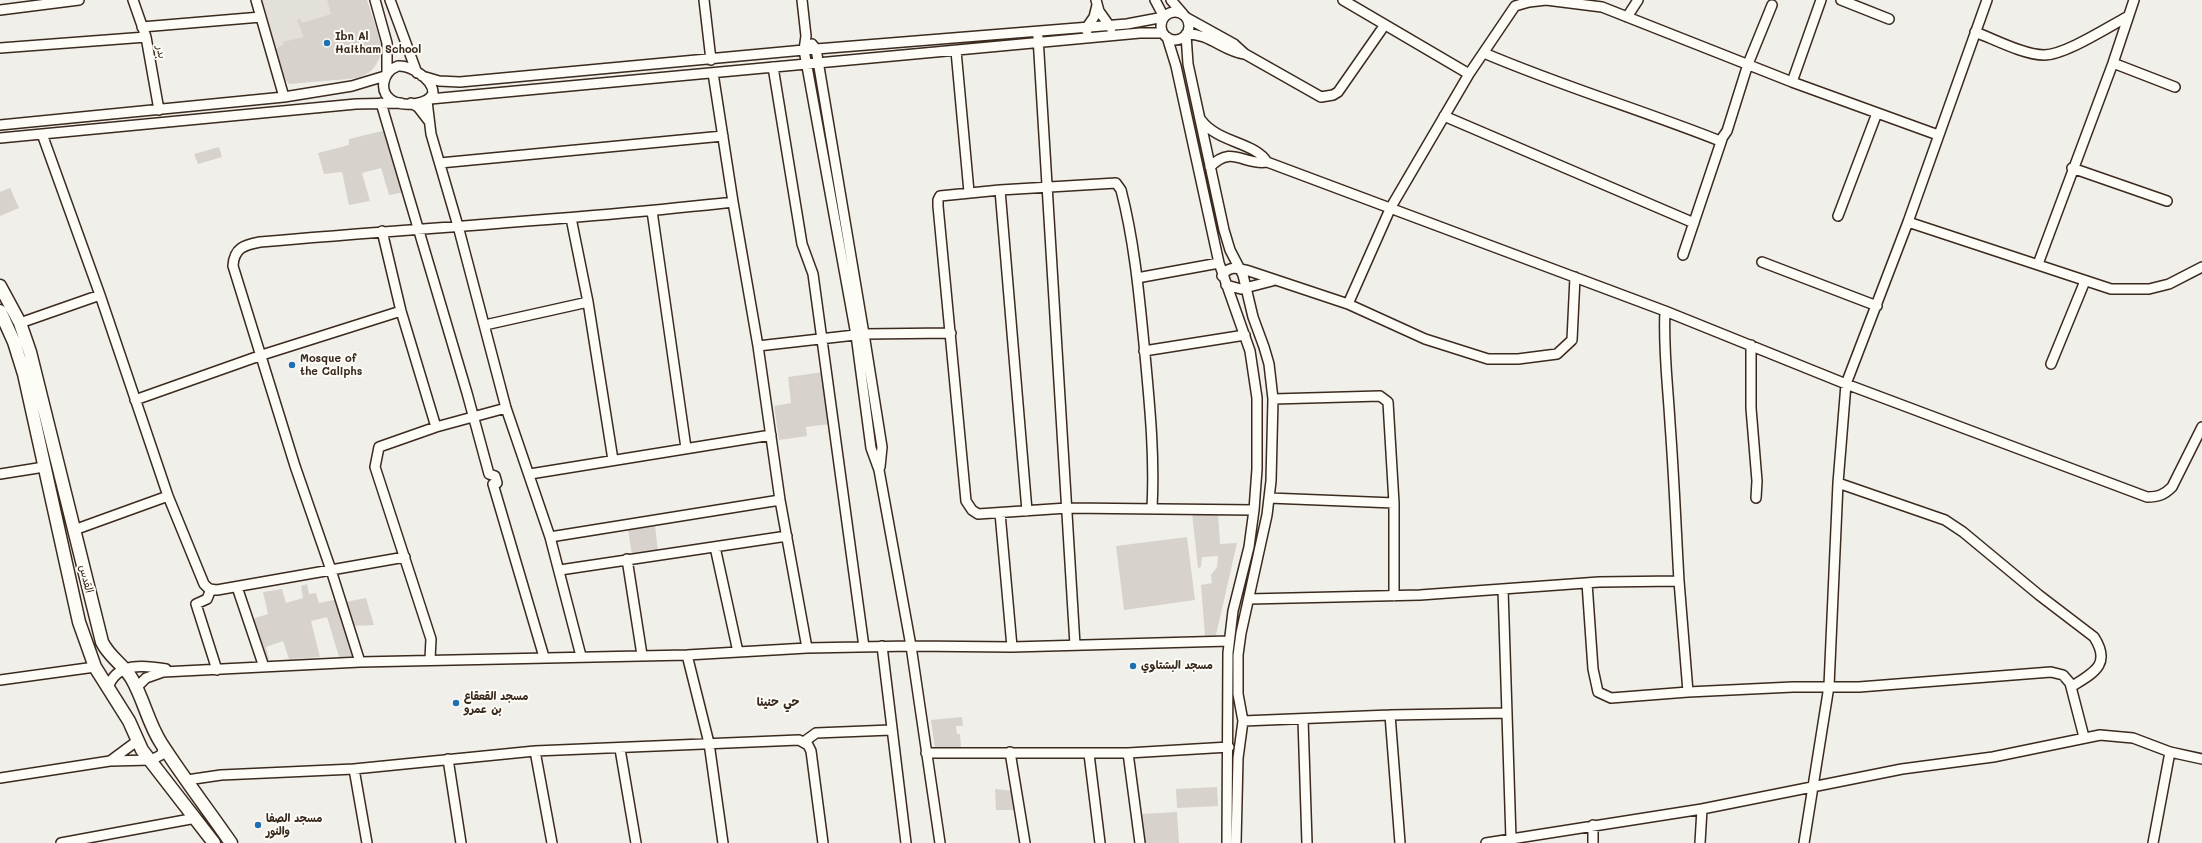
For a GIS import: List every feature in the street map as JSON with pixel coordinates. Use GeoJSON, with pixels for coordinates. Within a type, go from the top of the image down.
{"type":"FeatureCollection","features":[{"type":"Feature","properties":{"kind":"main road","name":"القدس"},"geometry":{"type":"LineString","coordinates":[[0,286],[20,323],[35,368],[102,642],[110,655],[125,669],[136,688],[145,714],[164,748],[231,843]]}},
{"type":"Feature","properties":{"kind":"main road","name":"القدس"},"geometry":{"type":"LineString","coordinates":[[0,311],[14,342],[24,374],[79,622],[95,667],[129,721],[142,750],[152,760],[214,843]]}},
{"type":"Feature","properties":{"kind":"street"},"geometry":{"type":"LineString","coordinates":[[0,10],[31,3],[79,0]]}},
{"type":"Feature","properties":{"kind":"street","name":"بدر"},"geometry":{"type":"LineString","coordinates":[[133,0],[146,37],[159,110]]}},
{"type":"Feature","properties":{"kind":"street"},"geometry":{"type":"LineString","coordinates":[[256,0],[284,97]]}},
{"type":"Feature","properties":{"kind":"street"},"geometry":{"type":"LineString","coordinates":[[375,0],[387,43],[386,75]]}},
{"type":"Feature","properties":{"kind":"street"},"geometry":{"type":"LineString","coordinates":[[390,0],[419,74],[432,86],[433,93],[429,100],[428,120],[485,325],[506,408],[530,474],[560,570],[581,656]]}},
{"type":"Feature","properties":{"kind":"street"},"geometry":{"type":"LineString","coordinates":[[704,0],[711,60]]}},
{"type":"Feature","properties":{"kind":"street"},"geometry":{"type":"LineString","coordinates":[[802,0],[806,36],[804,50],[808,64],[860,334]]}},
{"type":"Feature","properties":{"kind":"street"},"geometry":{"type":"LineString","coordinates":[[1154,0],[1164,17],[1161,28],[1176,66],[1219,263],[1224,281],[1245,335],[1254,366],[1257,398],[1258,469],[1254,510],[1228,641],[1229,747],[1227,843]]}},
{"type":"Feature","properties":{"kind":"street"},"geometry":{"type":"LineString","coordinates":[[1171,0],[1185,16],[1188,29],[1186,34],[1188,64],[1226,240],[1240,269],[1269,364],[1273,399],[1269,498],[1264,532],[1241,633],[1238,656],[1238,694],[1243,721],[1238,758],[1236,843]]}},
{"type":"Feature","properties":{"kind":"street"},"geometry":{"type":"LineString","coordinates":[[1343,0],[1384,26],[1469,74]]}},
{"type":"Feature","properties":{"kind":"street"},"geometry":{"type":"LineString","coordinates":[[1348,304],[1391,207],[1469,74],[1484,53],[1514,3],[1546,0],[1602,7],[1792,82],[1938,135]]}},
{"type":"Feature","properties":{"kind":"street"},"geometry":{"type":"LineString","coordinates":[[1627,17],[1638,0]]}},
{"type":"Feature","properties":{"kind":"street"},"geometry":{"type":"LineString","coordinates":[[1792,82],[1821,0]]}},
{"type":"Feature","properties":{"kind":"street"},"geometry":{"type":"LineString","coordinates":[[1841,0],[1889,19]]}},
{"type":"Feature","properties":{"kind":"street"},"geometry":{"type":"LineString","coordinates":[[1804,843],[1829,686],[1838,483],[1846,384],[1908,222],[1987,0]]}},
{"type":"Feature","properties":{"kind":"street"},"geometry":{"type":"LineString","coordinates":[[2038,264],[2072,168],[2113,63],[2134,0]]}},
{"type":"Feature","properties":{"kind":"street"},"geometry":{"type":"LineString","coordinates":[[1096,2],[1102,17],[1111,26],[1112,36]]}},
{"type":"Feature","properties":{"kind":"street"},"geometry":{"type":"LineString","coordinates":[[1088,38],[1087,28],[1094,17],[1096,2]]}},
{"type":"Feature","properties":{"kind":"street"},"geometry":{"type":"LineString","coordinates":[[1683,255],[1748,64],[1772,5]]}},
{"type":"Feature","properties":{"kind":"street"},"geometry":{"type":"LineString","coordinates":[[401,103],[395,102],[386,94],[383,82],[386,75],[392,68],[403,66],[419,74],[439,81],[460,82],[711,60],[804,50],[1111,26],[1139,23],[1164,17],[1173,12],[1185,16],[1234,44],[1245,54],[1316,95],[1327,97],[1338,92],[1384,26]]}},
{"type":"Feature","properties":{"kind":"street"},"geometry":{"type":"LineString","coordinates":[[142,27],[261,17]]}},
{"type":"Feature","properties":{"kind":"street"},"geometry":{"type":"LineString","coordinates":[[1975,32],[2018,48],[2043,55],[2060,53],[2128,17]]}},
{"type":"Feature","properties":{"kind":"street"},"geometry":{"type":"LineString","coordinates":[[1038,31],[1075,645]]}},
{"type":"Feature","properties":{"kind":"street"},"geometry":{"type":"LineString","coordinates":[[0,138],[356,104],[411,103],[818,62],[1038,44],[1112,36],[1165,35],[1177,40],[1186,34],[1204,36],[1235,52],[1245,54]]}},
{"type":"Feature","properties":{"kind":"street"},"geometry":{"type":"LineString","coordinates":[[806,36],[816,49],[860,334],[871,448],[879,470],[911,646],[940,843]]}},
{"type":"Feature","properties":{"kind":"street"},"geometry":{"type":"LineString","coordinates":[[0,48],[146,37]]}},
{"type":"Feature","properties":{"kind":"street"},"geometry":{"type":"LineString","coordinates":[[956,51],[968,192]]}},
{"type":"Feature","properties":{"kind":"street"},"geometry":{"type":"LineString","coordinates":[[1484,53],[1527,72],[1661,117],[1720,141],[1722,139]]}},
{"type":"Feature","properties":{"kind":"street"},"geometry":{"type":"LineString","coordinates":[[2113,63],[2175,87]]}},
{"type":"Feature","properties":{"kind":"street"},"geometry":{"type":"LineString","coordinates":[[773,67],[802,244],[813,274],[864,647]]}},
{"type":"Feature","properties":{"kind":"street"},"geometry":{"type":"LineString","coordinates":[[713,73],[733,202],[758,346],[780,500],[807,648]]}},
{"type":"Feature","properties":{"kind":"street"},"geometry":{"type":"LineString","coordinates":[[0,125],[284,97],[365,83],[386,75]]}},
{"type":"Feature","properties":{"kind":"street"},"geometry":{"type":"LineString","coordinates":[[381,103],[467,393],[472,418],[489,474],[495,476],[497,483],[493,484],[544,657]]}},
{"type":"Feature","properties":{"kind":"street"},"geometry":{"type":"LineString","coordinates":[[411,103],[418,107],[428,120]]}},
{"type":"Feature","properties":{"kind":"street"},"geometry":{"type":"LineString","coordinates":[[1838,216],[1877,113]]}},
{"type":"Feature","properties":{"kind":"street"},"geometry":{"type":"LineString","coordinates":[[1444,116],[1694,223]]}},
{"type":"Feature","properties":{"kind":"street"},"geometry":{"type":"LineString","coordinates":[[1200,120],[1212,132],[1261,154],[1267,162]]}},
{"type":"Feature","properties":{"kind":"street"},"geometry":{"type":"LineString","coordinates":[[42,134],[100,295],[134,400],[168,496],[204,584],[211,589],[237,587],[405,557]]}},
{"type":"Feature","properties":{"kind":"street"},"geometry":{"type":"LineString","coordinates":[[440,163],[723,136]]}},
{"type":"Feature","properties":{"kind":"street"},"geometry":{"type":"LineString","coordinates":[[1210,167],[1219,158],[1232,156],[1258,162],[1267,162],[1576,277],[1751,345],[1846,384],[2147,497],[2158,497],[2166,493],[2172,487],[2202,428]]}},
{"type":"Feature","properties":{"kind":"street"},"geometry":{"type":"LineString","coordinates":[[2072,168],[2167,201]]}},
{"type":"Feature","properties":{"kind":"street"},"geometry":{"type":"LineString","coordinates":[[1152,508],[1154,473],[1137,278],[1121,190],[1116,183],[1048,186],[968,192],[940,196],[938,200],[966,501],[976,514],[1067,508],[1254,510]]}},
{"type":"Feature","properties":{"kind":"street"},"geometry":{"type":"LineString","coordinates":[[1000,190],[1027,511]]}},
{"type":"Feature","properties":{"kind":"street"},"geometry":{"type":"LineString","coordinates":[[360,662],[332,570],[295,466],[262,355],[233,266],[236,251],[241,247],[260,242],[417,228],[571,218],[733,202]]}},
{"type":"Feature","properties":{"kind":"street"},"geometry":{"type":"LineString","coordinates":[[652,211],[686,448]]}},
{"type":"Feature","properties":{"kind":"street"},"geometry":{"type":"LineString","coordinates":[[571,218],[588,302],[613,460]]}},
{"type":"Feature","properties":{"kind":"street"},"geometry":{"type":"LineString","coordinates":[[1908,222],[2110,288],[2149,289],[2169,284],[2202,266]]}},
{"type":"Feature","properties":{"kind":"street"},"geometry":{"type":"LineString","coordinates":[[382,231],[400,311],[436,427]]}},
{"type":"Feature","properties":{"kind":"street"},"geometry":{"type":"LineString","coordinates":[[1762,262],[1877,306]]}},
{"type":"Feature","properties":{"kind":"street"},"geometry":{"type":"LineString","coordinates":[[1137,278],[1219,263]]}},
{"type":"Feature","properties":{"kind":"street"},"geometry":{"type":"LineString","coordinates":[[1224,281],[1229,269],[1240,269],[1348,304],[1425,339],[1488,359],[1537,357],[1558,354],[1572,340],[1576,277]]}},
{"type":"Feature","properties":{"kind":"street"},"geometry":{"type":"LineString","coordinates":[[1224,281],[1236,289],[1261,282],[1276,281]]}},
{"type":"Feature","properties":{"kind":"street"},"geometry":{"type":"LineString","coordinates":[[2051,364],[2085,281]]}},
{"type":"Feature","properties":{"kind":"street"},"geometry":{"type":"LineString","coordinates":[[20,323],[100,295]]}},
{"type":"Feature","properties":{"kind":"street"},"geometry":{"type":"LineString","coordinates":[[485,325],[588,302]]}},
{"type":"Feature","properties":{"kind":"street"},"geometry":{"type":"LineString","coordinates":[[134,400],[262,355],[400,311]]}},
{"type":"Feature","properties":{"kind":"street"},"geometry":{"type":"LineString","coordinates":[[1665,311],[1664,330],[1667,388],[1674,476],[1679,581],[1688,692]]}},
{"type":"Feature","properties":{"kind":"street"},"geometry":{"type":"LineString","coordinates":[[758,346],[860,334],[951,333]]}},
{"type":"Feature","properties":{"kind":"street"},"geometry":{"type":"LineString","coordinates":[[1144,351],[1245,335]]}},
{"type":"Feature","properties":{"kind":"street"},"geometry":{"type":"LineString","coordinates":[[1751,345],[1751,408],[1757,481],[1756,498]]}},
{"type":"Feature","properties":{"kind":"street"},"geometry":{"type":"LineString","coordinates":[[1273,399],[1376,396],[1386,399],[1389,406],[1394,503],[1394,596]]}},
{"type":"Feature","properties":{"kind":"street"},"geometry":{"type":"LineString","coordinates":[[430,659],[432,639],[375,467],[377,452],[379,448],[436,427],[506,408]]}},
{"type":"Feature","properties":{"kind":"street"},"geometry":{"type":"LineString","coordinates":[[530,474],[771,435]]}},
{"type":"Feature","properties":{"kind":"street"},"geometry":{"type":"LineString","coordinates":[[0,474],[44,468]]}},
{"type":"Feature","properties":{"kind":"street"},"geometry":{"type":"LineString","coordinates":[[1838,483],[1945,520],[1963,532],[2094,638],[2100,647],[2102,656],[2100,665],[2096,671],[2072,687]]}},
{"type":"Feature","properties":{"kind":"street"},"geometry":{"type":"LineString","coordinates":[[74,530],[168,496]]}},
{"type":"Feature","properties":{"kind":"street"},"geometry":{"type":"LineString","coordinates":[[1269,498],[1394,503]]}},
{"type":"Feature","properties":{"kind":"street"},"geometry":{"type":"LineString","coordinates":[[550,538],[780,500]]}},
{"type":"Feature","properties":{"kind":"street"},"geometry":{"type":"LineString","coordinates":[[1000,513],[1012,648]]}},
{"type":"Feature","properties":{"kind":"street"},"geometry":{"type":"LineString","coordinates":[[560,570],[787,536]]}},
{"type":"Feature","properties":{"kind":"street"},"geometry":{"type":"LineString","coordinates":[[715,547],[738,652]]}},
{"type":"Feature","properties":{"kind":"street"},"geometry":{"type":"LineString","coordinates":[[627,560],[642,655]]}},
{"type":"Feature","properties":{"kind":"street"},"geometry":{"type":"LineString","coordinates":[[1249,599],[1394,596],[1587,583],[1679,581]]}},
{"type":"Feature","properties":{"kind":"street"},"geometry":{"type":"LineString","coordinates":[[1587,583],[1593,669],[1598,692],[1611,698],[1688,692],[1829,686],[1859,687],[2044,672],[2063,675],[2072,687],[2084,737]]}},
{"type":"Feature","properties":{"kind":"street"},"geometry":{"type":"LineString","coordinates":[[237,587],[264,667]]}},
{"type":"Feature","properties":{"kind":"street"},"geometry":{"type":"LineString","coordinates":[[211,589],[207,599],[196,604],[217,670]]}},
{"type":"Feature","properties":{"kind":"street"},"geometry":{"type":"LineString","coordinates":[[1503,589],[1511,839]]}},
{"type":"Feature","properties":{"kind":"street"},"geometry":{"type":"LineString","coordinates":[[136,688],[150,676],[163,672],[360,662],[430,659],[687,655],[807,648],[882,646],[1012,648],[1228,641]]}},
{"type":"Feature","properties":{"kind":"street"},"geometry":{"type":"LineString","coordinates":[[882,646],[891,730],[906,843]]}},
{"type":"Feature","properties":{"kind":"street"},"geometry":{"type":"LineString","coordinates":[[687,655],[709,743],[723,843]]}},
{"type":"Feature","properties":{"kind":"street"},"geometry":{"type":"LineString","coordinates":[[0,680],[95,667]]}},
{"type":"Feature","properties":{"kind":"street"},"geometry":{"type":"LineString","coordinates":[[108,688],[113,676],[125,669],[151,667],[178,672]]}},
{"type":"Feature","properties":{"kind":"street"},"geometry":{"type":"LineString","coordinates":[[1229,722],[1237,713],[1243,721]]}},
{"type":"Feature","properties":{"kind":"street"},"geometry":{"type":"LineString","coordinates":[[1229,722],[1234,729],[1243,721],[1390,715],[1507,713]]}},
{"type":"Feature","properties":{"kind":"street"},"geometry":{"type":"LineString","coordinates":[[1390,715],[1400,843]]}},
{"type":"Feature","properties":{"kind":"street"},"geometry":{"type":"LineString","coordinates":[[1303,719],[1307,843]]}},
{"type":"Feature","properties":{"kind":"street"},"geometry":{"type":"LineString","coordinates":[[188,780],[221,775],[354,769],[535,751],[620,749],[791,739],[805,741],[816,733],[891,730]]}},
{"type":"Feature","properties":{"kind":"street"},"geometry":{"type":"LineString","coordinates":[[1486,843],[1702,808],[1813,788],[1902,769],[1993,757],[2084,737],[2100,735],[2122,736],[2170,752],[2202,759]]}},
{"type":"Feature","properties":{"kind":"street"},"geometry":{"type":"LineString","coordinates":[[110,761],[137,741]]}},
{"type":"Feature","properties":{"kind":"street"},"geometry":{"type":"LineString","coordinates":[[805,741],[811,751],[823,843]]}},
{"type":"Feature","properties":{"kind":"street"},"geometry":{"type":"LineString","coordinates":[[926,754],[1010,752],[1089,754],[1229,747]]}},
{"type":"Feature","properties":{"kind":"street"},"geometry":{"type":"LineString","coordinates":[[0,778],[110,761],[152,760],[161,755],[164,748]]}},
{"type":"Feature","properties":{"kind":"street"},"geometry":{"type":"LineString","coordinates":[[620,749],[636,843]]}},
{"type":"Feature","properties":{"kind":"street"},"geometry":{"type":"LineString","coordinates":[[535,751],[552,843]]}},
{"type":"Feature","properties":{"kind":"street"},"geometry":{"type":"LineString","coordinates":[[1010,752],[1025,843]]}},
{"type":"Feature","properties":{"kind":"street"},"geometry":{"type":"LineString","coordinates":[[2153,843],[2170,752]]}},
{"type":"Feature","properties":{"kind":"street"},"geometry":{"type":"LineString","coordinates":[[1128,753],[1140,843]]}},
{"type":"Feature","properties":{"kind":"street"},"geometry":{"type":"LineString","coordinates":[[1089,754],[1100,843]]}},
{"type":"Feature","properties":{"kind":"street"},"geometry":{"type":"LineString","coordinates":[[448,759],[461,843]]}},
{"type":"Feature","properties":{"kind":"street"},"geometry":{"type":"LineString","coordinates":[[354,769],[367,843]]}},
{"type":"Feature","properties":{"kind":"street"},"geometry":{"type":"LineString","coordinates":[[1700,843],[1702,808]]}},
{"type":"Feature","properties":{"kind":"street"},"geometry":{"type":"LineString","coordinates":[[62,843],[196,818]]}},
{"type":"Feature","properties":{"kind":"street"},"geometry":{"type":"LineString","coordinates":[[1593,825],[1593,843]]}},
{"type":"Feature","properties":{"kind":"shaded area","name":"Ibn Al Haitham School"},"geometry":{"type":"Polygon","coordinates":[[[261,0],[367,0],[382,46],[380,57],[376,66],[368,74],[358,78],[289,84],[284,78],[261,0]]]}},
{"type":"Feature","properties":{"kind":"shaded area","name":"Ibn Al Haitham School"},"geometry":{"type":"Polygon","coordinates":[[[327,0],[367,0],[382,46],[380,57],[372,70],[358,78],[289,84],[284,78],[275,49],[283,45],[283,42],[304,37],[297,20],[300,19],[302,23],[331,14],[327,0]]]}},
{"type":"Feature","properties":{"kind":"shaded area"},"geometry":{"type":"Polygon","coordinates":[[[386,130],[405,192],[389,195],[381,168],[362,173],[370,201],[349,205],[342,172],[324,174],[318,153],[349,145],[349,139],[386,130]]]}},
{"type":"Feature","properties":{"kind":"shaded area"},"geometry":{"type":"Polygon","coordinates":[[[219,147],[222,157],[198,164],[194,154],[219,147]]]}},
{"type":"Feature","properties":{"kind":"shaded area"},"geometry":{"type":"Polygon","coordinates":[[[10,188],[19,208],[0,216],[0,192],[10,188]]]}},
{"type":"Feature","properties":{"kind":"shaded area"},"geometry":{"type":"Polygon","coordinates":[[[823,372],[830,424],[806,427],[807,436],[779,440],[774,406],[791,403],[788,377],[823,372]]]}},
{"type":"Feature","properties":{"kind":"shaded area"},"geometry":{"type":"Polygon","coordinates":[[[1192,513],[1218,513],[1220,544],[1237,543],[1216,635],[1205,636],[1201,585],[1212,583],[1211,575],[1217,567],[1218,556],[1202,557],[1201,567],[1198,568],[1192,513]]]}},
{"type":"Feature","properties":{"kind":"shaded area"},"geometry":{"type":"Polygon","coordinates":[[[655,525],[658,552],[632,555],[628,529],[655,525]]]}},
{"type":"Feature","properties":{"kind":"shaded area"},"geometry":{"type":"Polygon","coordinates":[[[1187,537],[1195,600],[1124,610],[1116,546],[1187,537]]]}},
{"type":"Feature","properties":{"kind":"shaded area"},"geometry":{"type":"Polygon","coordinates":[[[307,584],[309,594],[316,593],[319,603],[338,599],[356,656],[339,657],[327,617],[311,621],[320,657],[289,659],[283,641],[266,647],[269,659],[263,659],[249,620],[268,614],[263,592],[282,589],[286,603],[303,598],[301,586],[307,584]]]}},
{"type":"Feature","properties":{"kind":"shaded area"},"geometry":{"type":"Polygon","coordinates":[[[366,598],[374,625],[351,626],[345,602],[366,598]]]}},
{"type":"Feature","properties":{"kind":"shaded area"},"geometry":{"type":"Polygon","coordinates":[[[962,717],[963,726],[956,726],[957,734],[960,734],[961,747],[935,749],[931,720],[962,717]]]}},
{"type":"Feature","properties":{"kind":"shaded area"},"geometry":{"type":"Polygon","coordinates":[[[1217,787],[1218,806],[1177,808],[1176,789],[1217,787]]]}},
{"type":"Feature","properties":{"kind":"shaded area"},"geometry":{"type":"Polygon","coordinates":[[[995,789],[1014,791],[1015,810],[996,810],[995,789]]]}},
{"type":"Feature","properties":{"kind":"shaded area"},"geometry":{"type":"Polygon","coordinates":[[[1177,812],[1179,843],[1143,843],[1142,814],[1177,812]]]}},
{"type":"Feature","properties":{"kind":"place","name":"Ibn Al Haitham School"},"geometry":{"type":"Point","coordinates":[327,43]}},
{"type":"Feature","properties":{"kind":"place","name":"Mosque of the Caliphs"},"geometry":{"type":"Point","coordinates":[292,365]}},
{"type":"Feature","properties":{"kind":"place","name":"مسجد البشتاوي"},"geometry":{"type":"Point","coordinates":[1133,666]}},
{"type":"Feature","properties":{"kind":"place","name":"مسجد القعقاع بن عمرو"},"geometry":{"type":"Point","coordinates":[456,703]}},
{"type":"Feature","properties":{"kind":"place","name":"مسجد الصفا والنور"},"geometry":{"type":"Point","coordinates":[258,825]}},
{"type":"Feature","properties":{"kind":"district","name":"حي حنينا"},"geometry":{"type":"Point","coordinates":[778,702]}}]}
